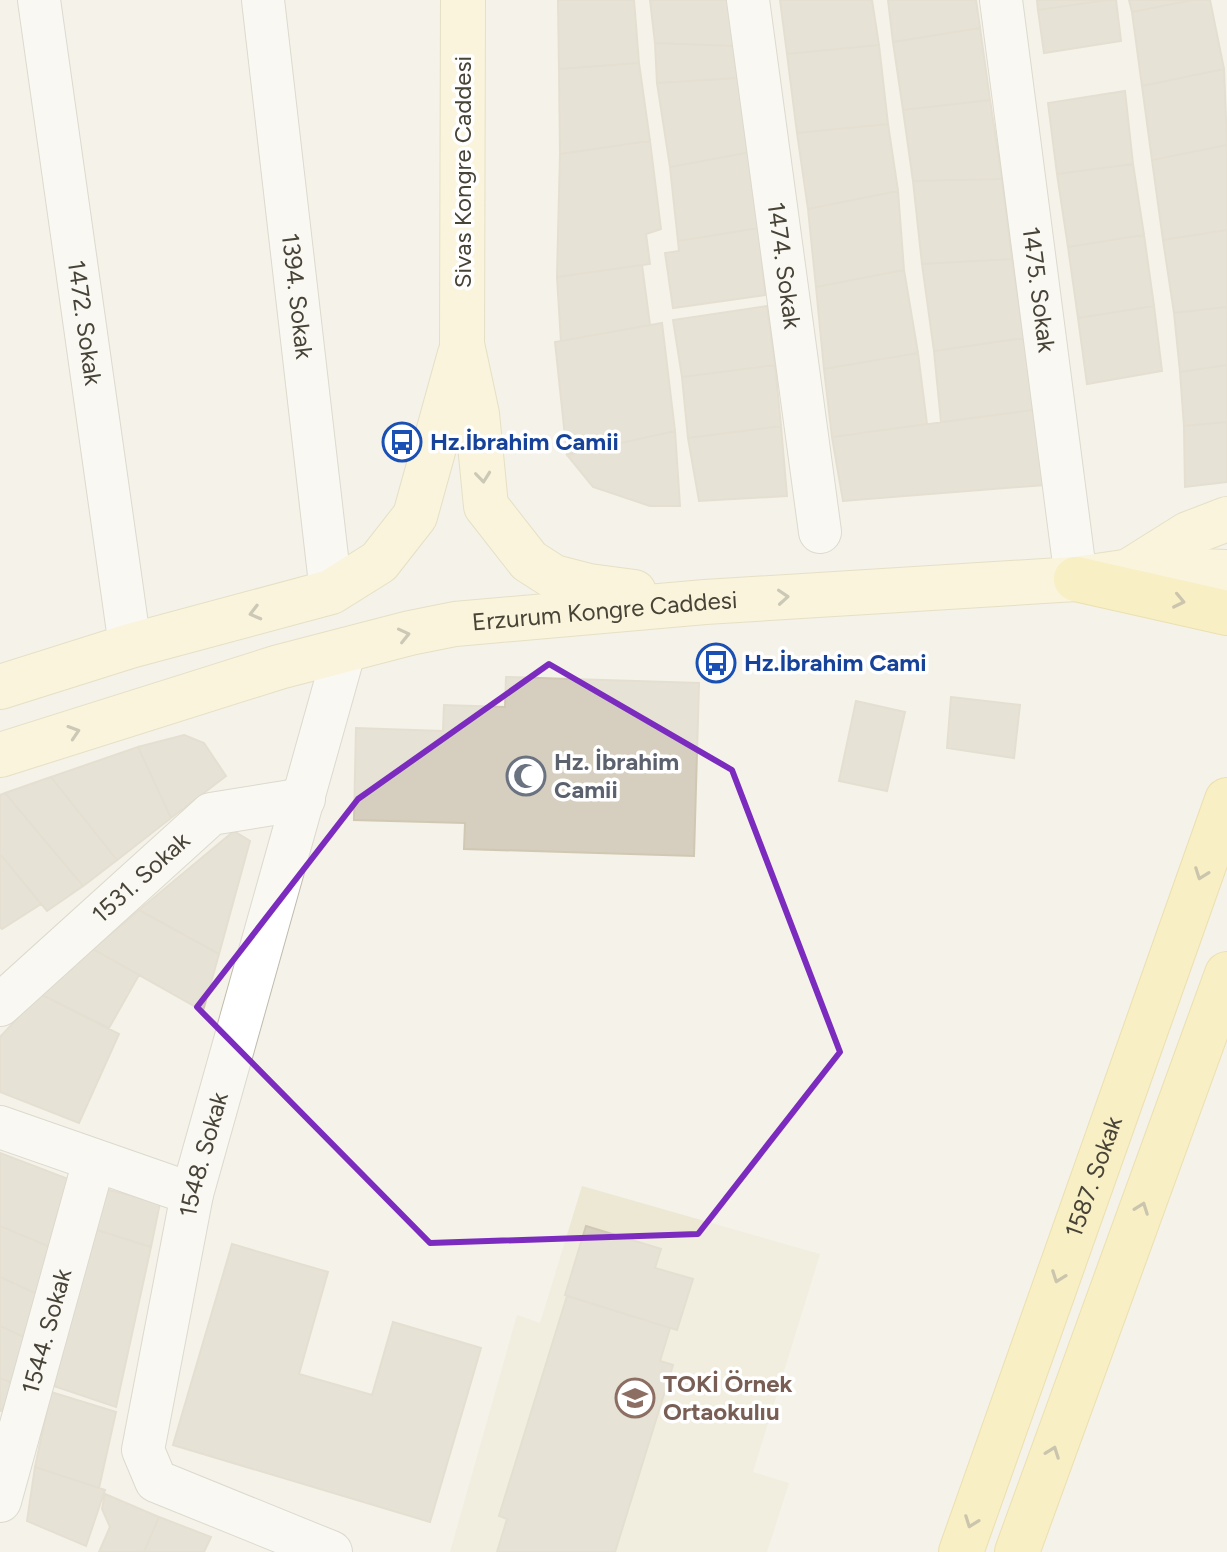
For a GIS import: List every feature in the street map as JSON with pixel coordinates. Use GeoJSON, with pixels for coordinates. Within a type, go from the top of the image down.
{"type":"FeatureCollection","features":[{"type":"Feature","properties":{"kind":"main road","name":"Sivas Kongre Caddesi"},"geometry":{"type":"LineString","coordinates":[[463,0],[462,344],[477,414],[486,506],[529,561],[554,577],[589,586],[705,602]]}},
{"type":"Feature","properties":{"kind":"main road","name":"Sivas Kongre Caddesi"},"geometry":{"type":"LineString","coordinates":[[331,592],[379,562],[415,516],[462,344]]}},
{"type":"Feature","properties":{"kind":"main road"},"geometry":{"type":"LineString","coordinates":[[1129,571],[1188,534],[1227,519]]}},
{"type":"Feature","properties":{"kind":"main road","name":"Erzurum Kongre Caddesi"},"geometry":{"type":"LineString","coordinates":[[0,755],[279,667],[455,624],[705,602],[1076,579],[1145,569],[1227,572]]}},
{"type":"Feature","properties":{"kind":"main road"},"geometry":{"type":"LineString","coordinates":[[1076,579],[1227,613]]}},
{"type":"Feature","properties":{"kind":"main road"},"geometry":{"type":"LineString","coordinates":[[0,687],[130,646],[331,592]]}},
{"type":"Feature","properties":{"kind":"main road","name":"1587. Sokak"},"geometry":{"type":"LineString","coordinates":[[961,1552],[1227,800]]}},
{"type":"Feature","properties":{"kind":"main road"},"geometry":{"type":"LineString","coordinates":[[1017,1552],[1227,974]]}},
{"type":"Feature","properties":{"kind":"street","name":"1472. Sokak"},"geometry":{"type":"LineString","coordinates":[[39,0],[130,646]]}},
{"type":"Feature","properties":{"kind":"street","name":"1394. Sokak"},"geometry":{"type":"LineString","coordinates":[[263,0],[331,592]]}},
{"type":"Feature","properties":{"kind":"street","name":"1474. Sokak"},"geometry":{"type":"LineString","coordinates":[[748,0],[820,532]]}},
{"type":"Feature","properties":{"kind":"street","name":"1475. Sokak"},"geometry":{"type":"LineString","coordinates":[[1001,0],[1076,579]]}},
{"type":"Feature","properties":{"kind":"street","name":"1548. Sokak"},"geometry":{"type":"LineString","coordinates":[[331,1552],[156,1481],[143,1450],[192,1194],[345,649]]}},
{"type":"Feature","properties":{"kind":"street","name":"1531. Sokak"},"geometry":{"type":"LineString","coordinates":[[0,1005],[211,814],[304,799]]}},
{"type":"Feature","properties":{"kind":"street"},"geometry":{"type":"LineString","coordinates":[[0,1127],[192,1194]]}},
{"type":"Feature","properties":{"kind":"street","name":"1544. Sokak"},"geometry":{"type":"LineString","coordinates":[[0,1501],[94,1161]]}},
{"type":"Feature","properties":{"kind":"highlighted area"},"geometry":{"type":"Polygon","coordinates":[[[549,664],[732,770],[840,1052],[698,1234],[430,1243],[197,1007],[358,799],[549,664]]]}},
{"type":"Feature","properties":{"kind":"shaded area","name":"TOKİ Örnek Ortaokulıu"},"geometry":{"type":"Polygon","coordinates":[[[582,1186],[820,1254],[753,1472],[789,1483],[767,1552],[450,1552],[517,1315],[540,1323],[582,1186]]]}},
{"type":"Feature","properties":{"kind":"building"},"geometry":{"type":"Polygon","coordinates":[[[558,0],[634,0],[639,63],[559,69],[558,0]]]}},
{"type":"Feature","properties":{"kind":"building"},"geometry":{"type":"Polygon","coordinates":[[[650,0],[731,0],[735,46],[655,43],[650,0]]]}},
{"type":"Feature","properties":{"kind":"building"},"geometry":{"type":"Polygon","coordinates":[[[780,0],[872,0],[879,45],[787,54],[780,0]]]}},
{"type":"Feature","properties":{"kind":"building"},"geometry":{"type":"Polygon","coordinates":[[[888,0],[976,0],[980,28],[893,42],[888,0]]]}},
{"type":"Feature","properties":{"kind":"building"},"geometry":{"type":"Polygon","coordinates":[[[1037,0],[1107,0],[1038,10],[1037,0]]]}},
{"type":"Feature","properties":{"kind":"building"},"geometry":{"type":"Polygon","coordinates":[[[1116,0],[1121,41],[1044,53],[1038,10],[1116,0]]]}},
{"type":"Feature","properties":{"kind":"building"},"geometry":{"type":"Polygon","coordinates":[[[1129,0],[1193,0],[1132,12],[1129,0]]]}},
{"type":"Feature","properties":{"kind":"building"},"geometry":{"type":"Polygon","coordinates":[[[1193,0],[1210,0],[1224,69],[1142,86],[1132,12],[1193,0]]]}},
{"type":"Feature","properties":{"kind":"building"},"geometry":{"type":"Polygon","coordinates":[[[980,28],[990,100],[903,110],[893,42],[980,28]]]}},
{"type":"Feature","properties":{"kind":"building"},"geometry":{"type":"Polygon","coordinates":[[[655,43],[735,46],[739,78],[657,83],[655,43]]]}},
{"type":"Feature","properties":{"kind":"building"},"geometry":{"type":"Polygon","coordinates":[[[879,45],[888,124],[797,133],[787,54],[879,45]]]}},
{"type":"Feature","properties":{"kind":"building"},"geometry":{"type":"Polygon","coordinates":[[[639,63],[650,141],[560,154],[559,69],[639,63]]]}},
{"type":"Feature","properties":{"kind":"building"},"geometry":{"type":"Polygon","coordinates":[[[1224,69],[1227,145],[1152,160],[1142,86],[1224,69]]]}},
{"type":"Feature","properties":{"kind":"building"},"geometry":{"type":"Polygon","coordinates":[[[739,78],[751,152],[670,167],[657,83],[739,78]]]}},
{"type":"Feature","properties":{"kind":"building"},"geometry":{"type":"Polygon","coordinates":[[[1125,91],[1133,164],[1057,174],[1048,103],[1125,91]]]}},
{"type":"Feature","properties":{"kind":"building"},"geometry":{"type":"Polygon","coordinates":[[[990,100],[1002,179],[913,181],[903,110],[990,100]]]}},
{"type":"Feature","properties":{"kind":"building"},"geometry":{"type":"Polygon","coordinates":[[[888,124],[898,191],[808,209],[797,133],[888,124]]]}},
{"type":"Feature","properties":{"kind":"building"},"geometry":{"type":"Polygon","coordinates":[[[650,141],[661,229],[646,234],[650,264],[557,277],[560,154],[650,141]]]}},
{"type":"Feature","properties":{"kind":"building"},"geometry":{"type":"Polygon","coordinates":[[[1227,145],[1227,230],[1163,240],[1152,160],[1227,145]]]}},
{"type":"Feature","properties":{"kind":"building"},"geometry":{"type":"Polygon","coordinates":[[[751,152],[759,228],[678,241],[670,167],[751,152]]]}},
{"type":"Feature","properties":{"kind":"building"},"geometry":{"type":"Polygon","coordinates":[[[1133,164],[1144,235],[1068,247],[1057,174],[1133,164]]]}},
{"type":"Feature","properties":{"kind":"building"},"geometry":{"type":"Polygon","coordinates":[[[1002,179],[1012,259],[922,264],[913,181],[1002,179]]]}},
{"type":"Feature","properties":{"kind":"building"},"geometry":{"type":"Polygon","coordinates":[[[898,191],[904,270],[816,287],[808,209],[898,191]]]}},
{"type":"Feature","properties":{"kind":"building"},"geometry":{"type":"Polygon","coordinates":[[[759,228],[765,295],[673,308],[665,253],[679,251],[678,241],[759,228]]]}},
{"type":"Feature","properties":{"kind":"building"},"geometry":{"type":"Polygon","coordinates":[[[1227,230],[1227,307],[1174,313],[1163,240],[1227,230]]]}},
{"type":"Feature","properties":{"kind":"building"},"geometry":{"type":"Polygon","coordinates":[[[1144,235],[1154,306],[1078,318],[1068,247],[1144,235]]]}},
{"type":"Feature","properties":{"kind":"building"},"geometry":{"type":"Polygon","coordinates":[[[1012,259],[1024,338],[934,351],[922,264],[1012,259]]]}},
{"type":"Feature","properties":{"kind":"building"},"geometry":{"type":"Polygon","coordinates":[[[642,265],[650,325],[561,341],[557,277],[642,265]]]}},
{"type":"Feature","properties":{"kind":"building"},"geometry":{"type":"Polygon","coordinates":[[[904,270],[918,353],[824,369],[816,287],[904,270]]]}},
{"type":"Feature","properties":{"kind":"building"},"geometry":{"type":"Polygon","coordinates":[[[767,306],[775,365],[682,377],[673,320],[767,306]]]}},
{"type":"Feature","properties":{"kind":"building"},"geometry":{"type":"Polygon","coordinates":[[[1154,306],[1162,371],[1087,384],[1078,318],[1154,306]]]}},
{"type":"Feature","properties":{"kind":"building"},"geometry":{"type":"Polygon","coordinates":[[[1227,307],[1227,365],[1180,372],[1174,313],[1227,307]]]}},
{"type":"Feature","properties":{"kind":"building"},"geometry":{"type":"Polygon","coordinates":[[[662,323],[675,431],[567,455],[555,342],[662,323]]]}},
{"type":"Feature","properties":{"kind":"building"},"geometry":{"type":"Polygon","coordinates":[[[1024,338],[1033,410],[941,422],[934,351],[1024,338]]]}},
{"type":"Feature","properties":{"kind":"building"},"geometry":{"type":"Polygon","coordinates":[[[918,353],[927,424],[832,437],[824,369],[918,353]]]}},
{"type":"Feature","properties":{"kind":"building"},"geometry":{"type":"Polygon","coordinates":[[[775,365],[781,426],[688,438],[682,377],[775,365]]]}},
{"type":"Feature","properties":{"kind":"building"},"geometry":{"type":"Polygon","coordinates":[[[1227,365],[1227,422],[1184,426],[1180,372],[1227,365]]]}},
{"type":"Feature","properties":{"kind":"building"},"geometry":{"type":"Polygon","coordinates":[[[1033,410],[1044,485],[843,501],[832,437],[1033,410]]]}},
{"type":"Feature","properties":{"kind":"building"},"geometry":{"type":"Polygon","coordinates":[[[1227,422],[1227,482],[1185,487],[1184,426],[1227,422]]]}},
{"type":"Feature","properties":{"kind":"building"},"geometry":{"type":"Polygon","coordinates":[[[781,426],[787,496],[699,501],[688,438],[781,426]]]}},
{"type":"Feature","properties":{"kind":"building"},"geometry":{"type":"Polygon","coordinates":[[[675,431],[680,506],[650,506],[593,487],[567,455],[675,431]]]}},
{"type":"Feature","properties":{"kind":"building","name":"Hz. İbrahim Camii"},"geometry":{"type":"Polygon","coordinates":[[[506,677],[699,683],[694,856],[464,849],[465,823],[354,820],[356,728],[443,731],[444,705],[505,707],[506,677]]]}},
{"type":"Feature","properties":{"kind":"building"},"geometry":{"type":"Polygon","coordinates":[[[951,697],[1020,705],[1014,758],[947,748],[951,697]]]}},
{"type":"Feature","properties":{"kind":"building"},"geometry":{"type":"Polygon","coordinates":[[[856,701],[905,712],[887,791],[839,781],[856,701]]]}},
{"type":"Feature","properties":{"kind":"building"},"geometry":{"type":"Polygon","coordinates":[[[184,735],[204,743],[226,776],[171,818],[138,747],[184,735]]]}},
{"type":"Feature","properties":{"kind":"building"},"geometry":{"type":"Polygon","coordinates":[[[138,747],[171,818],[117,860],[51,777],[138,747]]]}},
{"type":"Feature","properties":{"kind":"building"},"geometry":{"type":"Polygon","coordinates":[[[51,777],[117,860],[83,886],[5,793],[51,777]]]}},
{"type":"Feature","properties":{"kind":"building"},"geometry":{"type":"Polygon","coordinates":[[[5,793],[83,886],[47,911],[0,854],[0,795],[5,793]]]}},
{"type":"Feature","properties":{"kind":"building"},"geometry":{"type":"Polygon","coordinates":[[[234,831],[250,841],[219,954],[139,910],[234,831]]]}},
{"type":"Feature","properties":{"kind":"building"},"geometry":{"type":"Polygon","coordinates":[[[0,854],[41,904],[2,929],[0,927],[0,854]]]}},
{"type":"Feature","properties":{"kind":"building"},"geometry":{"type":"Polygon","coordinates":[[[139,910],[219,954],[203,1011],[93,949],[139,910]]]}},
{"type":"Feature","properties":{"kind":"building"},"geometry":{"type":"Polygon","coordinates":[[[93,949],[139,975],[109,1028],[40,994],[93,949]]]}},
{"type":"Feature","properties":{"kind":"building"},"geometry":{"type":"Polygon","coordinates":[[[40,994],[119,1034],[79,1123],[0,1092],[0,1037],[40,994]]]}},
{"type":"Feature","properties":{"kind":"building"},"geometry":{"type":"Polygon","coordinates":[[[0,1153],[71,1180],[50,1247],[0,1226],[0,1153]]]}},
{"type":"Feature","properties":{"kind":"building"},"geometry":{"type":"Polygon","coordinates":[[[105,1189],[160,1203],[151,1247],[94,1229],[105,1189]]]}},
{"type":"Feature","properties":{"kind":"building"},"geometry":{"type":"Polygon","coordinates":[[[0,1226],[50,1247],[37,1294],[0,1277],[0,1226]]]}},
{"type":"Feature","properties":{"kind":"building"},"geometry":{"type":"Polygon","coordinates":[[[586,1226],[661,1249],[655,1268],[693,1279],[677,1330],[565,1295],[586,1226]]]}},
{"type":"Feature","properties":{"kind":"building"},"geometry":{"type":"Polygon","coordinates":[[[94,1229],[151,1247],[116,1407],[54,1386],[94,1229]]]}},
{"type":"Feature","properties":{"kind":"building"},"geometry":{"type":"Polygon","coordinates":[[[232,1244],[328,1272],[299,1374],[372,1395],[393,1322],[481,1348],[430,1522],[173,1445],[232,1244]]]}},
{"type":"Feature","properties":{"kind":"building"},"geometry":{"type":"Polygon","coordinates":[[[0,1277],[37,1294],[26,1338],[0,1326],[0,1277]]]}},
{"type":"Feature","properties":{"kind":"building"},"geometry":{"type":"Polygon","coordinates":[[[567,1296],[670,1328],[660,1361],[673,1365],[615,1552],[497,1552],[507,1519],[499,1516],[567,1296]]]}},
{"type":"Feature","properties":{"kind":"building"},"geometry":{"type":"Polygon","coordinates":[[[0,1326],[26,1338],[17,1385],[0,1378],[0,1326]]]}},
{"type":"Feature","properties":{"kind":"building"},"geometry":{"type":"Polygon","coordinates":[[[0,1378],[17,1385],[1,1411],[0,1411],[0,1378]]]}},
{"type":"Feature","properties":{"kind":"building"},"geometry":{"type":"Polygon","coordinates":[[[51,1392],[116,1412],[99,1488],[35,1467],[51,1392]]]}},
{"type":"Feature","properties":{"kind":"building"},"geometry":{"type":"Polygon","coordinates":[[[35,1467],[105,1490],[86,1546],[27,1521],[35,1467]]]}},
{"type":"Feature","properties":{"kind":"building"},"geometry":{"type":"Polygon","coordinates":[[[105,1494],[159,1517],[144,1552],[99,1552],[110,1527],[102,1509],[105,1494]]]}},
{"type":"Feature","properties":{"kind":"building"},"geometry":{"type":"Polygon","coordinates":[[[159,1517],[211,1537],[204,1552],[144,1552],[159,1517]]]}},
{"type":"Feature","properties":{"kind":"place","name":"Hz.İbrahim Camii"},"geometry":{"type":"Point","coordinates":[402,442]}},
{"type":"Feature","properties":{"kind":"place","name":"Hz.İbrahim Cami"},"geometry":{"type":"Point","coordinates":[716,663]}},
{"type":"Feature","properties":{"kind":"place","name":"Hz. İbrahim Camii"},"geometry":{"type":"Point","coordinates":[526,776]}},
{"type":"Feature","properties":{"kind":"place","name":"TOKİ Örnek Ortaokulıu"},"geometry":{"type":"Point","coordinates":[635,1398]}}]}
